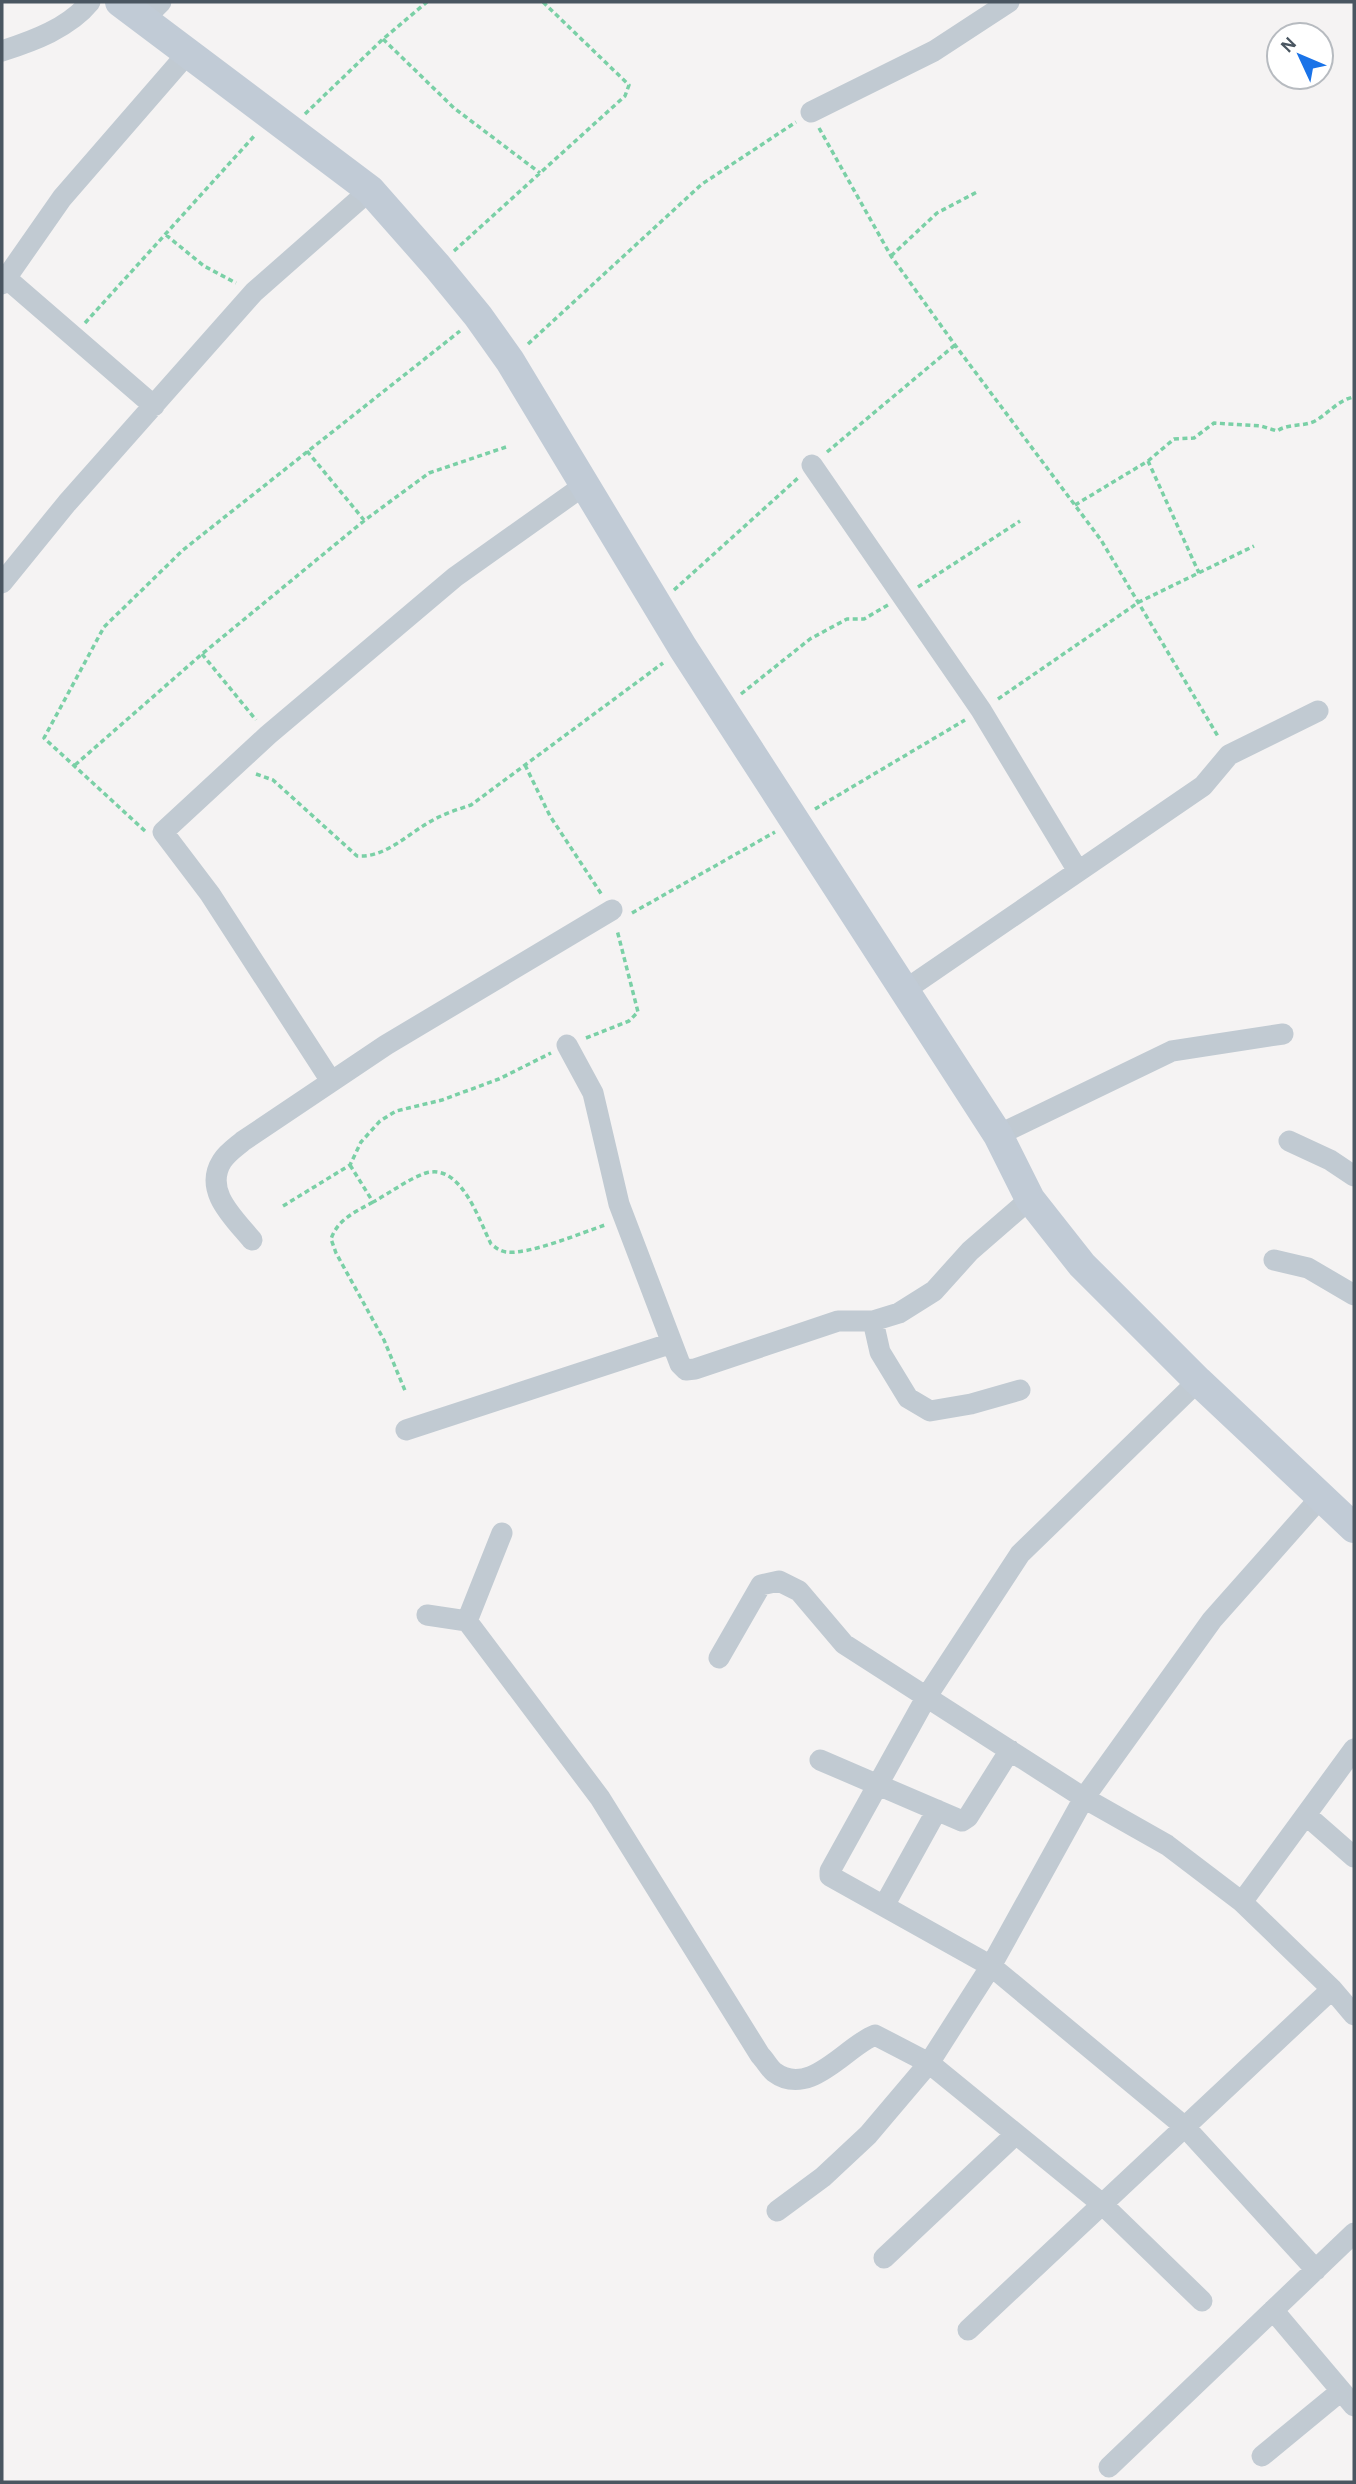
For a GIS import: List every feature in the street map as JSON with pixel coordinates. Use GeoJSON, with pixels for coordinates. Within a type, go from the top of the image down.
{"type":"FeatureCollection","features":[{"type":"Feature","properties":{"kind":"main road"},"geometry":{"type":"LineString","coordinates":[[141,8],[187,54],[370,190],[478,316],[510,361],[586,484],[683,648],[998,1135],[1030,1199],[1082,1265],[1198,1381],[1354,1528]]}},
{"type":"Feature","properties":{"kind":"street"},"geometry":{"type":"LineString","coordinates":[[2,51],[34,40],[66,22],[90,2]]}},
{"type":"Feature","properties":{"kind":"street"},"geometry":{"type":"LineString","coordinates":[[811,112],[934,51],[1009,2]]}},
{"type":"Feature","properties":{"kind":"street"},"geometry":{"type":"LineString","coordinates":[[153,406],[4,281],[62,198],[187,54]]}},
{"type":"Feature","properties":{"kind":"street"},"geometry":{"type":"LineString","coordinates":[[2,583],[66,503],[254,292],[370,190]]}},
{"type":"Feature","properties":{"kind":"street"},"geometry":{"type":"LineString","coordinates":[[812,465],[981,710],[1078,871]]}},
{"type":"Feature","properties":{"kind":"street"},"geometry":{"type":"LineString","coordinates":[[331,1081],[210,894],[163,832],[268,735],[455,577],[586,484]]}},
{"type":"Feature","properties":{"kind":"street"},"geometry":{"type":"LineString","coordinates":[[905,990],[1203,786],[1229,755],[1318,711]]}},
{"type":"Feature","properties":{"kind":"street"},"geometry":{"type":"LineString","coordinates":[[251,1240],[227,1211],[216,1188],[217,1170],[223,1159],[243,1141],[386,1045],[614,916]]}},
{"type":"Feature","properties":{"kind":"street"},"geometry":{"type":"LineString","coordinates":[[998,1135],[1172,1051],[1283,1034]]}},
{"type":"Feature","properties":{"kind":"street"},"geometry":{"type":"LineString","coordinates":[[567,1045],[593,1093],[618,1204],[680,1364],[686,1370],[838,1321],[873,1321],[899,1313],[934,1291],[970,1251],[1030,1199]]}},
{"type":"Feature","properties":{"kind":"street"},"geometry":{"type":"LineString","coordinates":[[1289,1141],[1330,1160],[1354,1176]]}},
{"type":"Feature","properties":{"kind":"street"},"geometry":{"type":"LineString","coordinates":[[1274,1260],[1308,1268],[1354,1295]]}},
{"type":"Feature","properties":{"kind":"street"},"geometry":{"type":"LineString","coordinates":[[873,1321],[880,1352],[908,1398],[930,1411],[971,1404],[1020,1390]]}},
{"type":"Feature","properties":{"kind":"street"},"geometry":{"type":"LineString","coordinates":[[406,1430],[672,1343]]}},
{"type":"Feature","properties":{"kind":"street"},"geometry":{"type":"LineString","coordinates":[[1198,1381],[1020,1554],[927,1696],[830,1871],[830,1876],[991,1966],[1185,2127],[1316,2270]]}},
{"type":"Feature","properties":{"kind":"street"},"geometry":{"type":"LineString","coordinates":[[777,2211],[824,2177],[868,2134],[929,2063],[991,1966],[1084,1798],[1212,1620],[1321,1497]]}},
{"type":"Feature","properties":{"kind":"street"},"geometry":{"type":"LineString","coordinates":[[467,1621],[502,1533]]}},
{"type":"Feature","properties":{"kind":"street"},"geometry":{"type":"LineString","coordinates":[[719,1658],[761,1585],[779,1581],[799,1591],[844,1644],[1084,1798],[1167,1844],[1242,1902],[1332,1989],[1354,2015]]}},
{"type":"Feature","properties":{"kind":"street"},"geometry":{"type":"LineString","coordinates":[[427,1615],[467,1621],[600,1798],[760,2055],[775,2072],[793,2079],[812,2076],[829,2068],[862,2040],[875,2035],[929,2063],[1102,2204],[1202,2301]]}},
{"type":"Feature","properties":{"kind":"street"},"geometry":{"type":"LineString","coordinates":[[820,1760],[962,1821],[1010,1749]]}},
{"type":"Feature","properties":{"kind":"street"},"geometry":{"type":"LineString","coordinates":[[1242,1902],[1354,1749]]}},
{"type":"Feature","properties":{"kind":"street"},"geometry":{"type":"LineString","coordinates":[[884,1904],[937,1810]]}},
{"type":"Feature","properties":{"kind":"street"},"geometry":{"type":"LineString","coordinates":[[1306,1815],[1354,1857]]}},
{"type":"Feature","properties":{"kind":"street"},"geometry":{"type":"LineString","coordinates":[[968,2330],[1332,1989]]}},
{"type":"Feature","properties":{"kind":"street"},"geometry":{"type":"LineString","coordinates":[[884,2258],[1016,2134]]}},
{"type":"Feature","properties":{"kind":"street"},"geometry":{"type":"LineString","coordinates":[[1109,2467],[1354,2233]]}},
{"type":"Feature","properties":{"kind":"street"},"geometry":{"type":"LineString","coordinates":[[1262,2456],[1348,2398],[1273,2310]]}},
{"type":"Feature","properties":{"kind":"path"},"geometry":{"type":"LineString","coordinates":[[73,337],[166,235],[280,123],[427,2]]}},
{"type":"Feature","properties":{"kind":"path"},"geometry":{"type":"LineString","coordinates":[[437,266],[625,96],[629,85],[542,2]]}},
{"type":"Feature","properties":{"kind":"path"},"geometry":{"type":"LineString","coordinates":[[383,39],[454,108],[540,173]]}},
{"type":"Feature","properties":{"kind":"path"},"geometry":{"type":"LineString","coordinates":[[510,361],[702,184],[811,112],[891,256],[1101,540],[1229,755]]}},
{"type":"Feature","properties":{"kind":"path"},"geometry":{"type":"LineString","coordinates":[[891,256],[937,214],[977,192]]}},
{"type":"Feature","properties":{"kind":"path"},"geometry":{"type":"LineString","coordinates":[[166,235],[204,266],[254,292]]}},
{"type":"Feature","properties":{"kind":"path"},"geometry":{"type":"LineString","coordinates":[[154,835],[147,833],[46,741],[44,734],[104,628],[183,550],[478,316]]}},
{"type":"Feature","properties":{"kind":"path"},"geometry":{"type":"LineString","coordinates":[[1075,505],[1148,461],[1174,439],[1194,438],[1214,423],[1261,426],[1277,431],[1286,426],[1315,421],[1344,399],[1354,397]]}},
{"type":"Feature","properties":{"kind":"path"},"geometry":{"type":"LineString","coordinates":[[75,765],[202,654],[365,520],[429,473],[506,447]]}},
{"type":"Feature","properties":{"kind":"path"},"geometry":{"type":"LineString","coordinates":[[307,452],[365,520]]}},
{"type":"Feature","properties":{"kind":"path"},"geometry":{"type":"LineString","coordinates":[[1148,461],[1199,573]]}},
{"type":"Feature","properties":{"kind":"path"},"geometry":{"type":"LineString","coordinates":[[723,708],[810,639],[847,619],[864,619],[903,597],[1020,521]]}},
{"type":"Feature","properties":{"kind":"path"},"geometry":{"type":"LineString","coordinates":[[1139,602],[1254,546]]}},
{"type":"Feature","properties":{"kind":"path"},"geometry":{"type":"LineString","coordinates":[[235,766],[273,780],[357,856],[369,856],[392,847],[435,818],[471,805],[683,648]]}},
{"type":"Feature","properties":{"kind":"path"},"geometry":{"type":"LineString","coordinates":[[202,654],[268,735]]}},
{"type":"Feature","properties":{"kind":"path"},"geometry":{"type":"LineString","coordinates":[[283,1206],[350,1165],[361,1142],[380,1121],[396,1111],[442,1100],[499,1079],[567,1045],[629,1021],[638,1012],[614,916],[550,816],[526,765]]}},
{"type":"Feature","properties":{"kind":"path"},"geometry":{"type":"LineString","coordinates":[[614,916],[794,820]]}},
{"type":"Feature","properties":{"kind":"path"},"geometry":{"type":"LineString","coordinates":[[350,1165],[373,1202]]}},
{"type":"Feature","properties":{"kind":"path"},"geometry":{"type":"LineString","coordinates":[[406,1393],[384,1340],[331,1239],[334,1230],[344,1218],[425,1174],[440,1171],[451,1176],[462,1187],[491,1244],[498,1250],[508,1252],[531,1249],[624,1219]]}}]}
